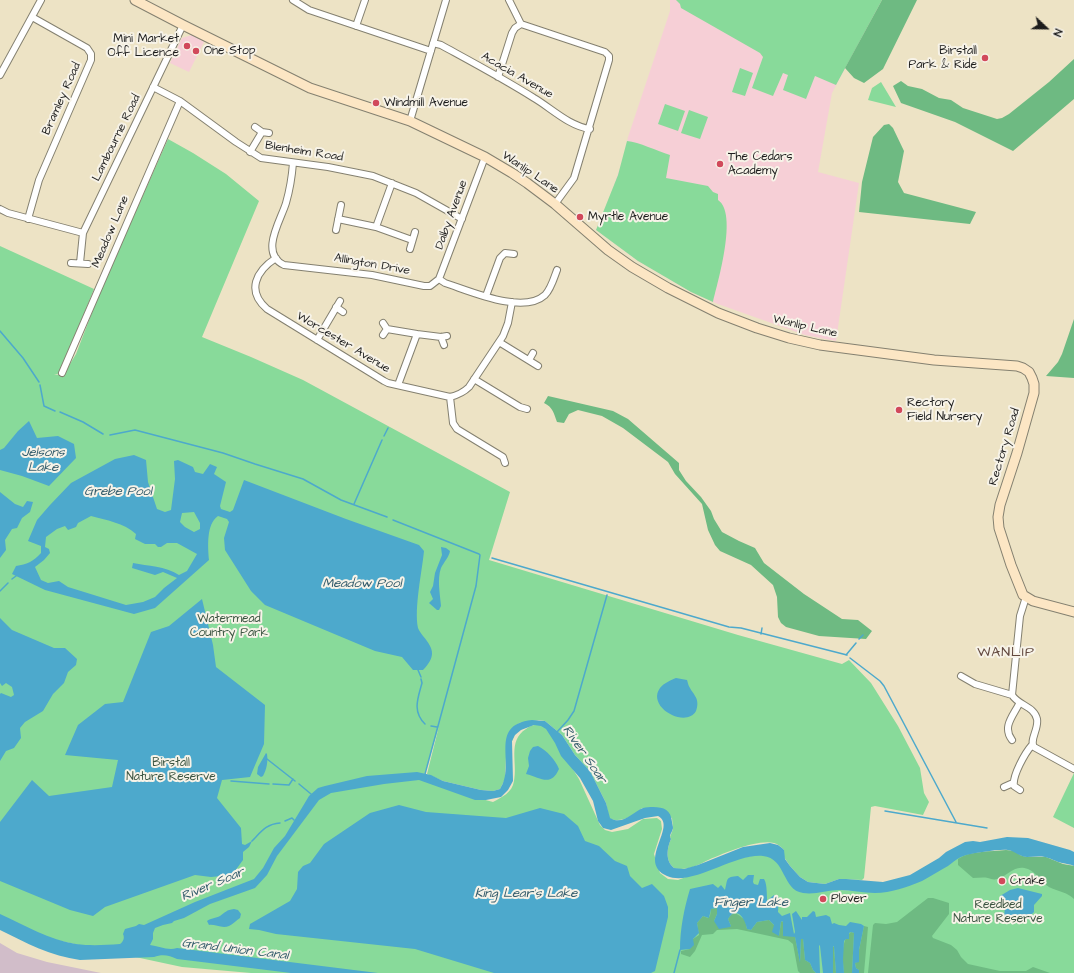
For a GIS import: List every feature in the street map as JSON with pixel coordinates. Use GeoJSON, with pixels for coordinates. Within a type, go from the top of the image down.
{"type":"FeatureCollection","features":[{"type":"Feature","properties":{"kind":"street"},"geometry":{"type":"LineString","coordinates":[[0,75],[41,0]]}},
{"type":"Feature","properties":{"kind":"street","name":"Wanlip Lane"},"geometry":{"type":"LineString","coordinates":[[135,0],[183,26],[310,88],[410,121],[484,157],[512,173],[555,204],[608,250],[632,268],[718,313],[757,328],[796,340],[820,345],[908,356]]}},
{"type":"Feature","properties":{"kind":"street"},"geometry":{"type":"LineString","coordinates":[[293,0],[309,10],[431,51]]}},
{"type":"Feature","properties":{"kind":"street"},"geometry":{"type":"LineString","coordinates":[[356,26],[364,0]]}},
{"type":"Feature","properties":{"kind":"street"},"geometry":{"type":"LineString","coordinates":[[410,121],[446,0]]}},
{"type":"Feature","properties":{"kind":"street"},"geometry":{"type":"LineString","coordinates":[[509,0],[521,24],[605,52],[609,56],[590,129],[574,178],[555,204]]}},
{"type":"Feature","properties":{"kind":"street","name":"Bramley Road"},"geometry":{"type":"LineString","coordinates":[[28,219],[41,174],[91,60],[91,54],[87,48],[32,17]]}},
{"type":"Feature","properties":{"kind":"street"},"geometry":{"type":"LineString","coordinates":[[498,77],[512,33],[515,28],[521,24]]}},
{"type":"Feature","properties":{"kind":"street","name":"Lambourne Road"},"geometry":{"type":"LineString","coordinates":[[80,263],[83,233],[183,26]]}},
{"type":"Feature","properties":{"kind":"street","name":"Acacia Avenue"},"geometry":{"type":"LineString","coordinates":[[433,43],[441,45],[498,77],[582,128],[590,129]]}},
{"type":"Feature","properties":{"kind":"street","name":"Blenheim Road"},"geometry":{"type":"LineString","coordinates":[[153,87],[180,101],[250,152],[261,158],[352,171],[392,183],[416,193],[462,219]]}},
{"type":"Feature","properties":{"kind":"street","name":"Meadow Lane"},"geometry":{"type":"LineString","coordinates":[[62,373],[180,101]]}},
{"type":"Feature","properties":{"kind":"street"},"geometry":{"type":"LineString","coordinates":[[255,127],[262,132],[269,133]]}},
{"type":"Feature","properties":{"kind":"street"},"geometry":{"type":"LineString","coordinates":[[250,152],[262,132]]}},
{"type":"Feature","properties":{"kind":"street","name":"Dalby Avenue"},"geometry":{"type":"LineString","coordinates":[[439,279],[484,157]]}},
{"type":"Feature","properties":{"kind":"street"},"geometry":{"type":"LineString","coordinates":[[276,258],[272,241],[273,234],[286,204],[292,180],[293,162]]}},
{"type":"Feature","properties":{"kind":"street"},"geometry":{"type":"LineString","coordinates":[[376,228],[392,183]]}},
{"type":"Feature","properties":{"kind":"street"},"geometry":{"type":"LineString","coordinates":[[336,230],[341,205]]}},
{"type":"Feature","properties":{"kind":"street"},"geometry":{"type":"LineString","coordinates":[[0,209],[28,219],[83,233]]}},
{"type":"Feature","properties":{"kind":"street"},"geometry":{"type":"LineString","coordinates":[[338,219],[376,228],[412,240]]}},
{"type":"Feature","properties":{"kind":"street"},"geometry":{"type":"LineString","coordinates":[[410,248],[415,232]]}},
{"type":"Feature","properties":{"kind":"street"},"geometry":{"type":"LineString","coordinates":[[486,296],[503,250],[514,254]]}},
{"type":"Feature","properties":{"kind":"street","name":"Allington Drive"},"geometry":{"type":"LineString","coordinates":[[276,258],[284,264],[372,274],[424,286],[430,286],[439,279]]}},
{"type":"Feature","properties":{"kind":"street","name":"Worcester Avenue"},"geometry":{"type":"LineString","coordinates":[[276,258],[266,265],[257,278],[256,293],[258,299],[267,309],[388,383],[450,397]]}},
{"type":"Feature","properties":{"kind":"street"},"geometry":{"type":"LineString","coordinates":[[71,263],[88,264]]}},
{"type":"Feature","properties":{"kind":"street"},"geometry":{"type":"LineString","coordinates":[[439,279],[445,283],[486,296],[512,302],[533,302],[546,294],[552,284],[557,270]]}},
{"type":"Feature","properties":{"kind":"street"},"geometry":{"type":"LineString","coordinates":[[552,284],[559,287]]}},
{"type":"Feature","properties":{"kind":"street"},"geometry":{"type":"LineString","coordinates":[[317,340],[340,301]]}},
{"type":"Feature","properties":{"kind":"street"},"geometry":{"type":"LineString","coordinates":[[505,458],[457,429],[453,423],[450,397],[464,392],[503,336],[508,323],[512,302]]}},
{"type":"Feature","properties":{"kind":"street"},"geometry":{"type":"LineString","coordinates":[[336,307],[343,312]]}},
{"type":"Feature","properties":{"kind":"street"},"geometry":{"type":"LineString","coordinates":[[383,335],[385,326],[417,334],[444,336],[444,345]]}},
{"type":"Feature","properties":{"kind":"street"},"geometry":{"type":"LineString","coordinates":[[398,385],[417,334]]}},
{"type":"Feature","properties":{"kind":"street"},"geometry":{"type":"LineString","coordinates":[[499,342],[538,366]]}},
{"type":"Feature","properties":{"kind":"street"},"geometry":{"type":"LineString","coordinates":[[529,360],[533,353]]}},
{"type":"Feature","properties":{"kind":"street","name":"Rectory Road"},"geometry":{"type":"LineString","coordinates":[[908,356],[960,362],[1017,366],[1029,372],[1032,378],[1034,384],[1032,402],[1000,505],[998,517],[999,528],[1011,565],[1020,590],[1026,597]]}},
{"type":"Feature","properties":{"kind":"street"},"geometry":{"type":"LineString","coordinates":[[474,379],[519,410],[527,409]]}},
{"type":"Feature","properties":{"kind":"street"},"geometry":{"type":"LineString","coordinates":[[1012,695],[1020,616],[1026,597],[1040,603],[1074,612]]}},
{"type":"Feature","properties":{"kind":"street"},"geometry":{"type":"LineString","coordinates":[[961,676],[975,684],[1012,695],[1020,704],[1033,711],[1037,721],[1032,745],[1025,755],[1013,783],[1014,786],[1020,790]]}},
{"type":"Feature","properties":{"kind":"street"},"geometry":{"type":"LineString","coordinates":[[1012,740],[1004,727],[1020,704]]}},
{"type":"Feature","properties":{"kind":"street"},"geometry":{"type":"LineString","coordinates":[[1032,745],[1074,769]]}},
{"type":"Feature","properties":{"kind":"street"},"geometry":{"type":"LineString","coordinates":[[1004,787],[1013,783]]}},
{"type":"Feature","properties":{"kind":"shaded area","name":"The Cedars Academy"},"geometry":{"type":"Polygon","coordinates":[[[670,0],[882,0],[832,93],[818,172],[859,183],[836,341],[805,335],[718,304],[691,292],[638,261],[596,230],[611,194],[624,156],[628,137],[670,11],[670,0]]]}},
{"type":"Feature","properties":{"kind":"shaded area"},"geometry":{"type":"Polygon","coordinates":[[[192,35],[204,42],[189,72],[170,63],[182,38],[192,35]]]}},
{"type":"Feature","properties":{"kind":"shaded area"},"geometry":{"type":"Polygon","coordinates":[[[0,943],[17,953],[47,962],[101,973],[0,973],[0,943]]]}},
{"type":"Feature","properties":{"kind":"green space"},"geometry":{"type":"Polygon","coordinates":[[[676,0],[882,0],[836,85],[815,76],[806,99],[783,90],[788,75],[783,73],[773,96],[752,88],[763,57],[760,53],[681,8],[680,4],[676,0]]]}},
{"type":"Feature","properties":{"kind":"green space"},"geometry":{"type":"Polygon","coordinates":[[[882,0],[917,0],[883,69],[864,83],[854,78],[845,68],[882,0]]]}},
{"type":"Feature","properties":{"kind":"green space"},"geometry":{"type":"Polygon","coordinates":[[[1074,59],[1074,99],[1013,151],[955,122],[901,103],[893,86],[901,81],[908,86],[922,89],[939,98],[951,100],[963,108],[997,119],[1009,114],[1049,82],[1074,59]]]}},
{"type":"Feature","properties":{"kind":"green space"},"geometry":{"type":"Polygon","coordinates":[[[740,68],[753,73],[745,96],[732,92],[740,68]]]}},
{"type":"Feature","properties":{"kind":"green space"},"geometry":{"type":"Polygon","coordinates":[[[881,82],[896,107],[868,100],[872,88],[881,82]]]}},
{"type":"Feature","properties":{"kind":"green space"},"geometry":{"type":"Polygon","coordinates":[[[665,104],[685,111],[678,131],[658,124],[665,104]]]}},
{"type":"Feature","properties":{"kind":"green space"},"geometry":{"type":"Polygon","coordinates":[[[689,110],[708,117],[700,139],[681,133],[689,110]]]}},
{"type":"Feature","properties":{"kind":"green space"},"geometry":{"type":"Polygon","coordinates":[[[889,124],[893,128],[904,151],[898,182],[904,193],[976,212],[970,224],[859,212],[862,182],[873,137],[884,125],[889,124]]]}},
{"type":"Feature","properties":{"kind":"green space","name":"Watermead Country Park"},"geometry":{"type":"Polygon","coordinates":[[[168,139],[226,174],[259,201],[202,337],[303,380],[510,492],[489,560],[738,635],[842,664],[849,660],[871,683],[898,726],[920,768],[924,793],[929,802],[923,815],[875,806],[871,807],[864,878],[862,880],[839,879],[825,884],[808,882],[800,877],[784,857],[784,850],[774,843],[767,842],[749,845],[730,851],[691,868],[674,868],[669,862],[668,858],[670,837],[673,829],[672,818],[642,808],[635,814],[622,820],[613,820],[609,818],[606,803],[590,771],[575,755],[562,735],[545,721],[539,720],[519,723],[506,757],[505,779],[500,789],[493,791],[481,790],[443,781],[427,774],[439,726],[423,779],[459,793],[493,802],[509,792],[513,785],[515,774],[514,753],[520,734],[528,727],[540,725],[546,726],[579,779],[600,825],[605,830],[612,832],[628,829],[643,819],[657,818],[661,821],[662,829],[654,854],[660,873],[668,879],[678,880],[730,860],[767,853],[774,856],[799,890],[884,892],[960,852],[1074,866],[1074,973],[251,973],[182,967],[0,928],[0,246],[94,289],[60,373],[54,375],[64,374],[76,354],[100,292],[168,139]]]}},
{"type":"Feature","properties":{"kind":"green space"},"geometry":{"type":"Polygon","coordinates":[[[627,141],[670,155],[666,178],[708,186],[713,192],[718,194],[718,200],[724,207],[727,232],[722,264],[713,302],[691,292],[638,261],[596,230],[618,175],[627,141]]]}},
{"type":"Feature","properties":{"kind":"green space"},"geometry":{"type":"Polygon","coordinates":[[[1074,319],[1074,378],[1046,376],[1058,362],[1062,354],[1074,319]]]}},
{"type":"Feature","properties":{"kind":"green space"},"geometry":{"type":"Polygon","coordinates":[[[548,396],[613,411],[628,419],[679,463],[679,470],[686,481],[701,497],[711,511],[722,532],[755,548],[764,563],[804,594],[842,619],[858,620],[872,631],[866,639],[819,636],[786,627],[781,623],[778,617],[777,597],[773,585],[751,565],[720,551],[715,545],[708,530],[702,504],[675,474],[668,462],[623,428],[602,416],[578,410],[569,414],[564,423],[557,422],[551,409],[544,403],[548,396]]]}},
{"type":"Feature","properties":{"kind":"green space"},"geometry":{"type":"Polygon","coordinates":[[[1074,773],[1074,828],[1053,817],[1074,773]]]}},
{"type":"Feature","properties":{"kind":"green space"},"geometry":{"type":"Polygon","coordinates":[[[1006,850],[1015,851],[1026,857],[1046,857],[1063,864],[1074,866],[1074,899],[1049,887],[1034,872],[1028,869],[1015,869],[1001,878],[996,879],[973,878],[958,865],[958,859],[969,854],[1006,850]]]}},
{"type":"Feature","properties":{"kind":"green space"},"geometry":{"type":"Polygon","coordinates":[[[928,898],[949,903],[949,914],[932,936],[933,938],[951,945],[968,964],[1000,971],[1026,971],[1033,967],[1050,973],[868,973],[873,925],[875,923],[886,924],[897,922],[928,898]]]}},
{"type":"Feature","properties":{"kind":"green space"},"geometry":{"type":"Polygon","coordinates":[[[717,908],[717,914],[714,921],[731,926],[728,919],[732,914],[736,914],[745,920],[747,929],[751,930],[757,922],[769,920],[774,925],[779,936],[782,921],[795,937],[800,962],[801,939],[803,939],[805,960],[810,963],[816,973],[800,973],[798,971],[793,944],[788,940],[737,929],[717,930],[713,934],[702,935],[695,951],[690,957],[681,954],[681,951],[690,949],[693,939],[699,935],[697,923],[703,916],[708,918],[710,916],[711,909],[717,908]]]}},
{"type":"Feature","properties":{"kind":"green space"},"geometry":{"type":"Polygon","coordinates":[[[864,926],[868,927],[864,973],[859,973],[855,963],[859,961],[859,950],[864,926]]]}},
{"type":"Feature","properties":{"kind":"green space"},"geometry":{"type":"Polygon","coordinates":[[[851,932],[854,933],[852,973],[844,973],[844,945],[845,940],[851,932]]]}},
{"type":"Feature","properties":{"kind":"green space"},"geometry":{"type":"Polygon","coordinates":[[[832,946],[834,947],[836,973],[833,973],[832,946]]]}},
{"type":"Feature","properties":{"kind":"water","name":"Jelsons Lake"},"geometry":{"type":"Polygon","coordinates":[[[29,421],[37,438],[58,436],[74,444],[76,458],[49,486],[0,470],[0,450],[4,448],[18,431],[29,421]]]}},
{"type":"Feature","properties":{"kind":"water","name":"Meadow Pool"},"geometry":{"type":"Polygon","coordinates":[[[134,455],[146,460],[148,482],[157,509],[165,512],[171,510],[175,479],[174,461],[178,460],[193,467],[195,472],[203,474],[210,464],[217,467],[214,474],[226,482],[220,506],[221,509],[230,512],[233,510],[244,480],[419,545],[424,551],[417,620],[418,629],[430,645],[432,653],[430,661],[423,670],[413,670],[402,657],[375,651],[265,605],[251,591],[225,550],[224,538],[229,522],[227,519],[218,516],[211,524],[208,542],[209,560],[155,608],[134,614],[45,590],[12,574],[16,566],[30,562],[41,553],[41,546],[28,541],[37,520],[50,505],[71,483],[115,459],[134,455]],[[194,512],[182,513],[180,522],[194,532],[200,529],[200,523],[194,512]],[[91,516],[78,523],[76,527],[68,530],[65,526],[57,529],[46,537],[45,547],[49,549],[50,553],[35,567],[41,580],[48,583],[59,581],[68,587],[126,605],[143,602],[155,597],[177,578],[163,572],[155,575],[132,568],[133,563],[162,568],[179,575],[187,571],[197,554],[177,543],[167,543],[161,547],[158,547],[155,544],[145,544],[135,539],[136,534],[126,527],[115,522],[91,516]]]}},
{"type":"Feature","properties":{"kind":"water"},"geometry":{"type":"Polygon","coordinates":[[[0,492],[15,504],[23,507],[27,501],[33,502],[30,512],[22,518],[17,528],[12,529],[5,540],[6,550],[0,558],[0,492]]]}},
{"type":"Feature","properties":{"kind":"water"},"geometry":{"type":"Polygon","coordinates":[[[441,547],[450,551],[440,572],[439,587],[441,606],[439,610],[437,610],[429,603],[433,599],[430,592],[442,555],[441,547]]]}},
{"type":"Feature","properties":{"kind":"water"},"geometry":{"type":"Polygon","coordinates":[[[202,599],[213,645],[216,667],[265,705],[264,744],[250,777],[222,780],[217,798],[241,828],[242,844],[245,845],[252,841],[249,847],[243,852],[243,860],[232,875],[211,877],[195,875],[105,907],[93,916],[70,910],[0,881],[0,822],[32,780],[49,796],[112,787],[118,760],[65,755],[78,725],[105,704],[123,702],[151,632],[169,626],[202,599]]]}},
{"type":"Feature","properties":{"kind":"water"},"geometry":{"type":"Polygon","coordinates":[[[0,618],[12,630],[54,648],[65,648],[77,659],[76,665],[68,672],[64,683],[53,694],[43,711],[25,722],[20,728],[21,738],[14,748],[6,751],[0,761],[0,694],[1,693],[11,697],[14,695],[12,687],[6,683],[2,686],[0,683],[0,618]]]}},
{"type":"Feature","properties":{"kind":"water"},"geometry":{"type":"Polygon","coordinates":[[[676,678],[687,680],[697,699],[696,711],[691,716],[684,718],[677,717],[669,713],[658,702],[657,695],[660,688],[676,678]]]}},
{"type":"Feature","properties":{"kind":"water"},"geometry":{"type":"Polygon","coordinates":[[[532,720],[545,721],[562,735],[575,755],[590,771],[606,803],[610,818],[615,820],[624,819],[647,807],[660,808],[668,812],[673,828],[670,836],[671,839],[668,858],[669,862],[674,868],[684,869],[743,847],[770,843],[778,845],[784,850],[785,859],[790,866],[800,877],[808,882],[825,884],[839,879],[846,879],[883,882],[910,875],[939,858],[946,852],[965,842],[980,842],[1007,837],[1028,838],[1070,850],[1074,852],[1074,866],[1045,857],[1024,857],[1008,850],[987,851],[963,856],[922,881],[893,891],[881,893],[839,890],[812,893],[796,891],[787,881],[776,862],[763,856],[752,856],[740,859],[689,877],[677,878],[667,876],[659,870],[655,862],[663,828],[663,821],[658,816],[645,818],[611,830],[603,828],[598,821],[593,801],[580,778],[561,756],[546,729],[541,726],[534,725],[521,730],[515,735],[512,741],[513,781],[508,790],[501,797],[486,800],[475,800],[419,780],[331,793],[319,800],[277,856],[267,875],[255,888],[210,904],[184,918],[155,928],[150,945],[167,949],[177,948],[378,973],[291,973],[177,959],[166,955],[154,957],[80,960],[49,952],[0,930],[0,914],[37,932],[66,942],[87,945],[120,944],[124,937],[123,934],[125,929],[139,924],[144,925],[195,902],[254,879],[263,868],[274,848],[285,836],[309,796],[318,788],[367,776],[417,772],[431,775],[443,781],[481,790],[493,791],[500,789],[506,768],[507,737],[510,729],[518,723],[532,720]]]}},
{"type":"Feature","properties":{"kind":"water"},"geometry":{"type":"Polygon","coordinates":[[[538,746],[545,750],[559,769],[556,775],[549,780],[526,774],[529,766],[528,758],[530,751],[533,747],[538,746]]]}},
{"type":"Feature","properties":{"kind":"water"},"geometry":{"type":"Polygon","coordinates":[[[266,753],[267,765],[263,776],[261,777],[257,774],[258,767],[266,753]]]}},
{"type":"Feature","properties":{"kind":"water","name":"King Lear's Lake"},"geometry":{"type":"Polygon","coordinates":[[[399,805],[426,812],[506,818],[540,808],[564,814],[578,826],[585,841],[599,846],[615,861],[627,866],[630,876],[642,888],[652,884],[664,896],[668,907],[668,917],[655,971],[651,973],[494,973],[415,949],[276,934],[249,929],[250,924],[290,901],[297,889],[298,872],[303,866],[310,863],[324,844],[370,813],[399,805]]]}},
{"type":"Feature","properties":{"kind":"water","name":"Finger Lake"},"geometry":{"type":"Polygon","coordinates":[[[748,875],[754,875],[753,882],[754,884],[758,885],[760,879],[764,879],[768,907],[769,899],[774,895],[779,898],[778,912],[782,916],[790,913],[794,934],[792,914],[796,911],[802,920],[802,917],[807,917],[813,911],[815,912],[816,917],[826,915],[830,917],[832,924],[834,923],[846,926],[850,922],[864,926],[859,950],[859,962],[855,963],[859,973],[852,973],[854,933],[849,933],[849,939],[844,941],[844,973],[836,973],[833,946],[833,973],[823,973],[819,945],[820,973],[816,973],[810,963],[805,960],[803,939],[801,939],[800,963],[795,937],[783,936],[782,921],[779,936],[772,932],[774,925],[769,920],[757,922],[751,930],[747,929],[744,921],[737,913],[731,915],[728,919],[731,926],[730,927],[719,929],[714,921],[717,914],[717,908],[711,909],[709,918],[703,916],[697,923],[699,933],[693,939],[694,945],[690,949],[680,950],[683,919],[690,889],[713,884],[718,888],[721,885],[725,890],[729,878],[738,876],[743,880],[748,875]]]}},
{"type":"Feature","properties":{"kind":"water"},"geometry":{"type":"Polygon","coordinates":[[[1018,888],[1042,894],[1042,896],[1034,905],[1034,912],[1032,914],[1007,919],[1004,917],[1005,907],[1000,896],[1010,890],[1018,888]]]}},
{"type":"Feature","properties":{"kind":"water"},"geometry":{"type":"Polygon","coordinates":[[[234,909],[238,910],[241,914],[240,918],[230,925],[224,927],[209,925],[207,921],[234,909]]]}},
{"type":"Feature","properties":{"kind":"waterway"},"geometry":{"type":"LineString","coordinates":[[0,331],[23,358],[39,382]]}},
{"type":"Feature","properties":{"kind":"waterway"},"geometry":{"type":"LineString","coordinates":[[40,385],[44,406],[55,411]]}},
{"type":"Feature","properties":{"kind":"waterway"},"geometry":{"type":"LineString","coordinates":[[60,412],[83,422],[103,434]]}},
{"type":"Feature","properties":{"kind":"waterway"},"geometry":{"type":"LineString","coordinates":[[384,436],[388,428]]}},
{"type":"Feature","properties":{"kind":"waterway"},"geometry":{"type":"LineString","coordinates":[[110,435],[135,430],[223,453],[303,479],[341,500],[387,517]]}},
{"type":"Feature","properties":{"kind":"waterway"},"geometry":{"type":"LineString","coordinates":[[354,504],[382,440]]}},
{"type":"Feature","properties":{"kind":"waterway"},"geometry":{"type":"LineString","coordinates":[[393,520],[480,555],[476,586],[425,774]]}},
{"type":"Feature","properties":{"kind":"waterway"},"geometry":{"type":"LineString","coordinates":[[492,558],[729,627],[741,628],[847,655]]}},
{"type":"Feature","properties":{"kind":"waterway"},"geometry":{"type":"LineString","coordinates":[[12,579],[16,576]]}},
{"type":"Feature","properties":{"kind":"waterway"},"geometry":{"type":"LineString","coordinates":[[0,591],[8,583]]}},
{"type":"Feature","properties":{"kind":"waterway","name":"River Soar"},"geometry":{"type":"LineString","coordinates":[[557,732],[574,711],[607,595]]}},
{"type":"Feature","properties":{"kind":"waterway"},"geometry":{"type":"LineString","coordinates":[[761,634],[762,628]]}},
{"type":"Feature","properties":{"kind":"waterway"},"geometry":{"type":"LineString","coordinates":[[859,639],[863,635]]}},
{"type":"Feature","properties":{"kind":"waterway"},"geometry":{"type":"LineString","coordinates":[[846,655],[856,643]]}},
{"type":"Feature","properties":{"kind":"waterway"},"geometry":{"type":"LineString","coordinates":[[850,658],[880,681],[884,686],[956,822]]}},
{"type":"Feature","properties":{"kind":"waterway"},"geometry":{"type":"LineString","coordinates":[[418,670],[421,677]]}},
{"type":"Feature","properties":{"kind":"waterway"},"geometry":{"type":"LineString","coordinates":[[421,679],[422,683],[417,709],[418,714],[425,724]]}},
{"type":"Feature","properties":{"kind":"waterway"},"geometry":{"type":"LineString","coordinates":[[431,726],[437,727]]}},
{"type":"Feature","properties":{"kind":"waterway"},"geometry":{"type":"LineString","coordinates":[[267,759],[295,781]]}},
{"type":"Feature","properties":{"kind":"waterway"},"geometry":{"type":"LineString","coordinates":[[273,784],[289,785],[293,779]]}},
{"type":"Feature","properties":{"kind":"waterway"},"geometry":{"type":"LineString","coordinates":[[231,781],[269,784]]}},
{"type":"Feature","properties":{"kind":"waterway"},"geometry":{"type":"LineString","coordinates":[[299,784],[311,794]]}},
{"type":"Feature","properties":{"kind":"waterway"},"geometry":{"type":"LineString","coordinates":[[885,811],[987,828]]}},
{"type":"Feature","properties":{"kind":"waterway"},"geometry":{"type":"LineString","coordinates":[[285,821],[292,818],[294,820]]}},
{"type":"Feature","properties":{"kind":"waterway"},"geometry":{"type":"LineString","coordinates":[[252,841],[267,827],[280,823]]}},
{"type":"Feature","properties":{"kind":"waterway"},"geometry":{"type":"LineString","coordinates":[[674,973],[680,950]]}},
{"type":"Feature","properties":{"kind":"place","name":"Mini Market Off Licence"},"geometry":{"type":"Point","coordinates":[187,46]}},
{"type":"Feature","properties":{"kind":"place","name":"One Stop"},"geometry":{"type":"Point","coordinates":[196,51]}},
{"type":"Feature","properties":{"kind":"place","name":"Birstall Park & Ride"},"geometry":{"type":"Point","coordinates":[985,58]}},
{"type":"Feature","properties":{"kind":"place","name":"Windmill Avenue"},"geometry":{"type":"Point","coordinates":[376,103]}},
{"type":"Feature","properties":{"kind":"place","name":"The Cedars Academy"},"geometry":{"type":"Point","coordinates":[720,164]}},
{"type":"Feature","properties":{"kind":"place","name":"Myrtle Avenue"},"geometry":{"type":"Point","coordinates":[580,217]}},
{"type":"Feature","properties":{"kind":"place","name":"Rectory Field Nursery"},"geometry":{"type":"Point","coordinates":[899,410]}},
{"type":"Feature","properties":{"kind":"place","name":"Crake"},"geometry":{"type":"Point","coordinates":[1002,881]}},
{"type":"Feature","properties":{"kind":"place","name":"Plover"},"geometry":{"type":"Point","coordinates":[823,899]}},
{"type":"Feature","properties":{"kind":"district","name":"WANLIP"},"geometry":{"type":"Point","coordinates":[1006,653]}},
{"type":"Feature","properties":{"kind":"water label","name":"Grebe Pool"},"geometry":{"type":"Point","coordinates":[118,492]}},
{"type":"Feature","properties":{"kind":"water label","name":"Grand Union Canal"},"geometry":{"type":"Point","coordinates":[235,950]}},
{"type":"Feature","properties":{"kind":"park label","name":"Birstall Nature Reserve"},"geometry":{"type":"Point","coordinates":[171,770]}},
{"type":"Feature","properties":{"kind":"park label","name":"Reedbed Nature Reserve"},"geometry":{"type":"Point","coordinates":[998,912]}}]}
